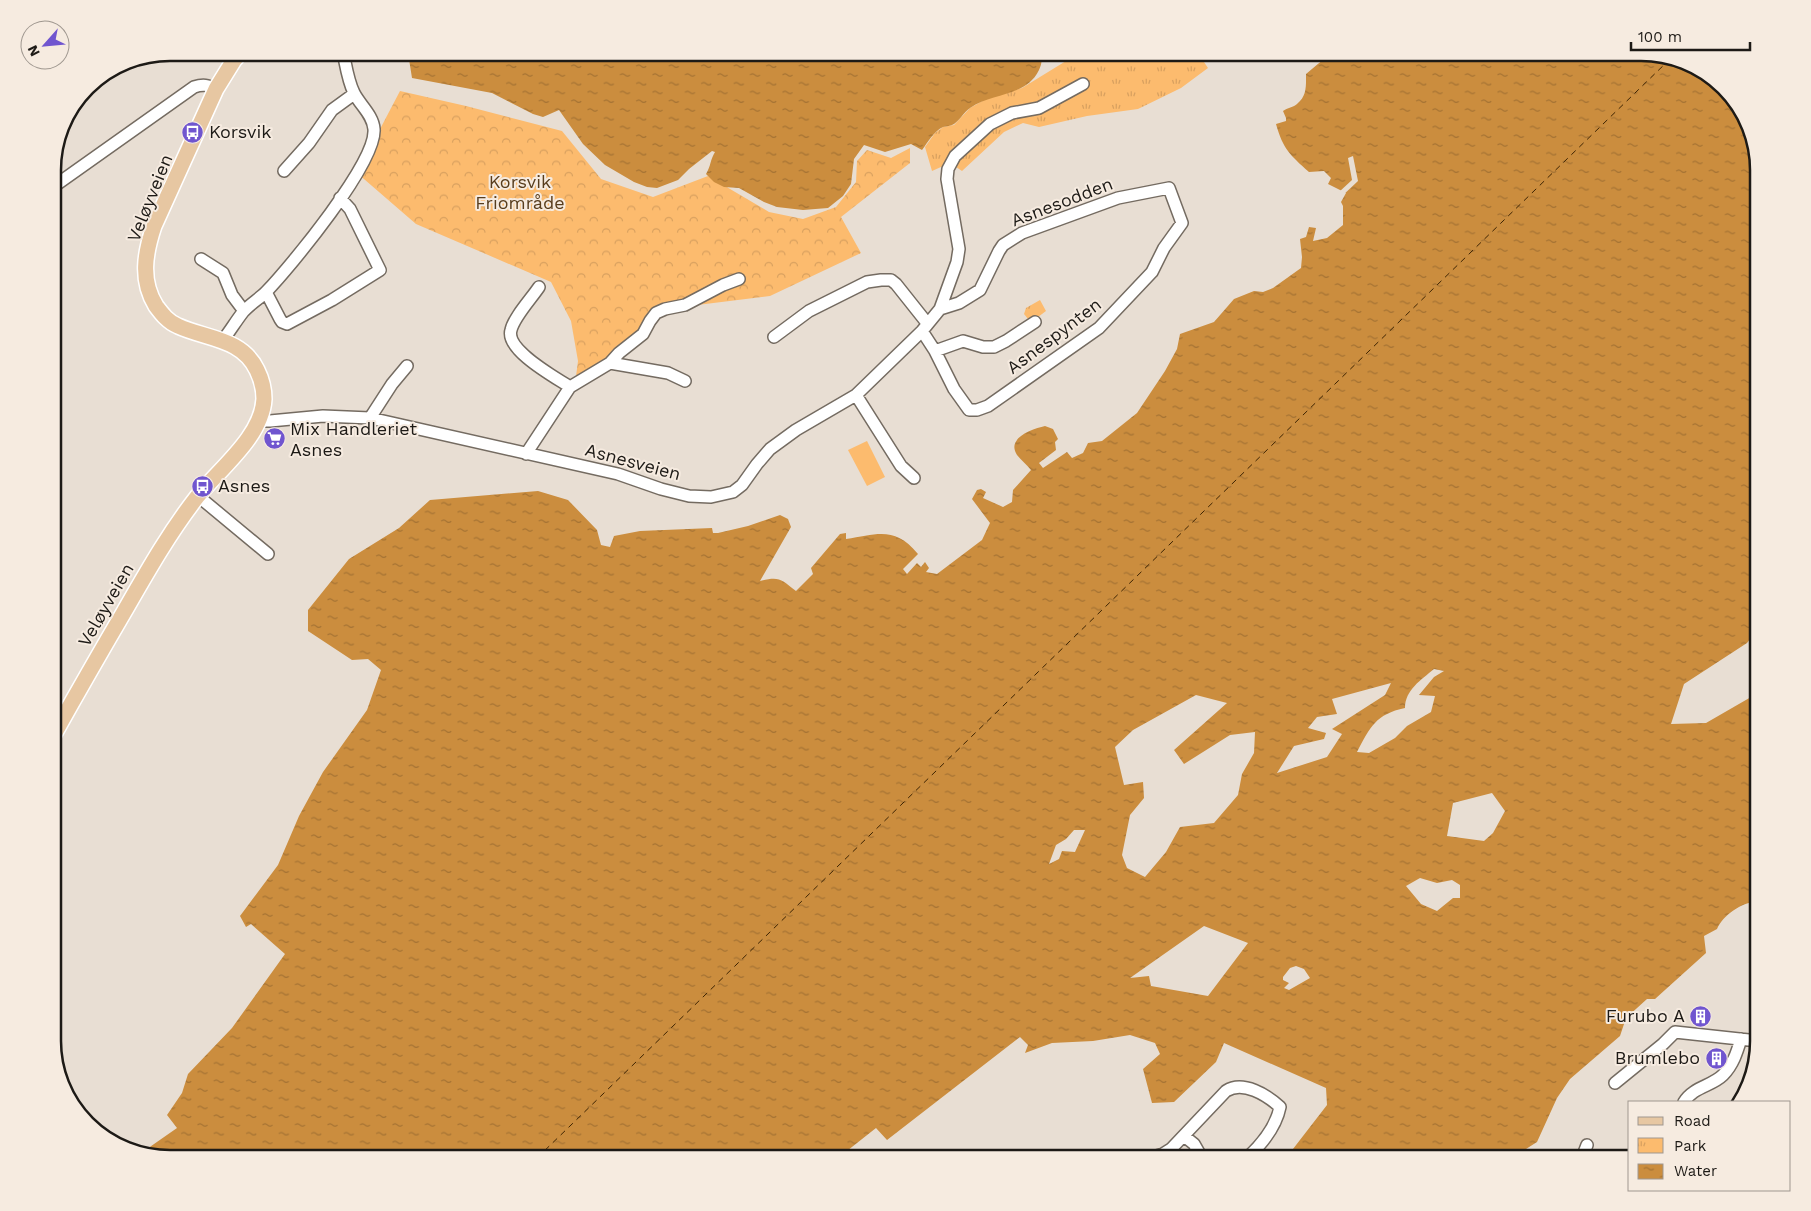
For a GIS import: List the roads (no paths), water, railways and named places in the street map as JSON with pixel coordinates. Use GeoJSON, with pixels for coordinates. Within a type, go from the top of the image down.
{"type":"FeatureCollection","features":[{"type":"Feature","properties":{"kind":"main road","name":"Veløyveien"},"geometry":{"type":"LineString","coordinates":[[61,722],[180,518],[243,444],[259,421],[264,400],[263,388],[254,363],[246,354],[223,340],[176,325],[167,319],[160,312],[149,292],[145,270],[149,241],[154,226],[216,89],[233,61]]}},
{"type":"Feature","properties":{"kind":"street"},"geometry":{"type":"LineString","coordinates":[[223,340],[244,311],[266,292],[289,265],[340,198],[359,171],[375,138],[372,119],[354,94],[345,61]]}},
{"type":"Feature","properties":{"kind":"street"},"geometry":{"type":"LineString","coordinates":[[61,181],[194,87],[201,84],[216,89]]}},
{"type":"Feature","properties":{"kind":"street","name":"Asnesveien"},"geometry":{"type":"LineString","coordinates":[[259,421],[324,416],[370,418],[618,474],[661,489],[689,496],[723,495],[733,492],[742,485],[770,449],[796,430],[856,395],[940,309],[957,262],[959,249],[947,179],[950,163],[955,156],[998,119],[1012,113],[1039,108],[1083,84]]}},
{"type":"Feature","properties":{"kind":"street"},"geometry":{"type":"LineString","coordinates":[[284,171],[309,143],[332,110],[354,94]]}},
{"type":"Feature","properties":{"kind":"street","name":"Asnesodden"},"geometry":{"type":"LineString","coordinates":[[940,309],[959,303],[980,290],[999,250],[1003,245],[1022,234],[1118,198],[1169,188]]}},
{"type":"Feature","properties":{"kind":"street","name":"Asnespynten"},"geometry":{"type":"LineString","coordinates":[[774,338],[809,311],[868,282],[891,280],[896,284],[924,327],[954,389],[969,410],[977,410],[988,406],[1099,328],[1152,272],[1164,248],[1182,223],[1169,188]]}},
{"type":"Feature","properties":{"kind":"street"},"geometry":{"type":"LineString","coordinates":[[266,292],[282,322],[288,324],[332,300],[380,270],[350,209],[340,198]]}},
{"type":"Feature","properties":{"kind":"street"},"geometry":{"type":"LineString","coordinates":[[201,259],[223,273],[232,295],[244,311]]}},
{"type":"Feature","properties":{"kind":"street"},"geometry":{"type":"LineString","coordinates":[[526,454],[570,387],[610,364],[619,353],[643,334],[656,313],[685,305],[739,279]]}},
{"type":"Feature","properties":{"kind":"street"},"geometry":{"type":"LineString","coordinates":[[539,287],[512,325],[510,339],[522,354],[570,387]]}},
{"type":"Feature","properties":{"kind":"street","name":"Asnespynten"},"geometry":{"type":"LineString","coordinates":[[935,351],[963,341],[983,347],[994,347],[1035,322]]}},
{"type":"Feature","properties":{"kind":"street"},"geometry":{"type":"LineString","coordinates":[[610,364],[668,373],[685,381]]}},
{"type":"Feature","properties":{"kind":"street"},"geometry":{"type":"LineString","coordinates":[[370,418],[392,384],[407,366]]}},
{"type":"Feature","properties":{"kind":"street"},"geometry":{"type":"LineString","coordinates":[[856,395],[901,466],[914,478]]}},
{"type":"Feature","properties":{"kind":"street"},"geometry":{"type":"LineString","coordinates":[[198,496],[268,554]]}},
{"type":"Feature","properties":{"kind":"street"},"geometry":{"type":"LineString","coordinates":[[1616,1084],[1675,1032],[1750,1040]]}},
{"type":"Feature","properties":{"kind":"street"},"geometry":{"type":"LineString","coordinates":[[1685,1101],[1698,1088],[1722,1076],[1733,1063],[1741,1039]]}},
{"type":"Feature","properties":{"kind":"street"},"geometry":{"type":"LineString","coordinates":[[1169,1150],[1226,1091],[1236,1086],[1248,1088],[1273,1101],[1280,1107],[1278,1115],[1267,1135],[1253,1150]]}},
{"type":"Feature","properties":{"kind":"street"},"geometry":{"type":"LineString","coordinates":[[1184,1136],[1197,1150]]}},
{"type":"Feature","properties":{"kind":"street"},"geometry":{"type":"LineString","coordinates":[[1585,1150],[1587,1145]]}},
{"type":"Feature","properties":{"kind":"water"},"geometry":{"type":"Polygon","coordinates":[[[409,61],[1041,61],[1039,70],[1026,85],[1018,90],[989,99],[970,108],[954,124],[937,131],[922,150],[911,144],[885,152],[864,145],[854,159],[851,184],[843,196],[828,208],[803,210],[777,207],[739,188],[724,187],[714,182],[706,174],[715,152],[712,151],[678,180],[657,188],[647,187],[634,182],[605,165],[583,144],[559,110],[543,117],[533,114],[492,93],[412,78],[409,61]]]}},
{"type":"Feature","properties":{"kind":"water"},"geometry":{"type":"Polygon","coordinates":[[[1321,61],[1648,61],[1662,63],[1689,72],[1713,88],[1723,98],[1739,122],[1748,149],[1750,170],[1750,639],[1684,684],[1671,724],[1706,723],[1750,698],[1750,903],[1734,910],[1717,929],[1704,936],[1706,953],[1655,999],[1647,999],[1626,1018],[1620,1036],[1570,1079],[1557,1098],[1537,1142],[1525,1150],[1292,1150],[1327,1105],[1326,1088],[1224,1043],[1216,1062],[1174,1102],[1152,1103],[1143,1069],[1160,1054],[1155,1043],[1130,1035],[1093,1041],[1052,1043],[1025,1053],[1028,1045],[1020,1037],[887,1140],[876,1128],[848,1150],[170,1150],[149,1148],[177,1128],[167,1115],[182,1093],[188,1074],[232,1028],[285,954],[251,924],[246,927],[240,916],[278,865],[299,816],[323,772],[367,710],[381,670],[368,659],[352,660],[308,631],[308,610],[349,559],[399,528],[430,500],[538,491],[568,500],[597,530],[601,545],[610,547],[614,536],[640,531],[712,528],[713,533],[718,533],[748,526],[780,515],[788,519],[791,527],[760,581],[780,580],[796,591],[813,574],[811,568],[840,534],[846,533],[846,539],[885,534],[902,539],[918,554],[903,569],[907,574],[917,563],[921,567],[925,562],[929,568],[926,572],[937,574],[982,540],[990,523],[972,499],[977,490],[981,489],[986,492],[983,498],[1003,507],[1012,502],[1013,490],[1031,470],[1017,455],[1015,449],[1015,444],[1022,435],[1045,426],[1053,429],[1058,439],[1055,442],[1056,450],[1039,463],[1043,468],[1067,452],[1072,458],[1083,453],[1088,443],[1102,441],[1137,413],[1177,349],[1180,334],[1214,322],[1234,299],[1254,291],[1263,292],[1273,288],[1301,268],[1300,239],[1306,237],[1309,227],[1316,228],[1313,241],[1327,238],[1343,225],[1343,206],[1341,202],[1346,193],[1328,184],[1331,178],[1324,171],[1309,172],[1297,161],[1281,140],[1276,124],[1286,121],[1283,111],[1296,105],[1303,98],[1306,74],[1321,61]],[[1434,669],[1411,691],[1405,708],[1387,714],[1375,723],[1357,752],[1369,753],[1395,738],[1407,726],[1431,712],[1435,696],[1419,695],[1434,677],[1444,671],[1434,669]],[[1391,683],[1332,699],[1337,714],[1317,717],[1308,728],[1326,733],[1324,739],[1294,746],[1277,773],[1327,757],[1342,734],[1332,729],[1385,695],[1391,683]],[[1196,695],[1133,730],[1115,747],[1124,785],[1143,782],[1144,798],[1130,815],[1122,855],[1127,868],[1145,877],[1166,852],[1180,827],[1214,823],[1238,795],[1242,774],[1254,753],[1255,732],[1230,735],[1184,764],[1174,750],[1227,703],[1196,695]],[[1492,793],[1453,803],[1447,836],[1484,841],[1493,833],[1505,811],[1492,793]],[[1074,830],[1066,839],[1056,845],[1049,864],[1059,859],[1062,851],[1075,852],[1085,830],[1074,830]],[[1420,878],[1406,886],[1421,904],[1437,911],[1453,898],[1460,898],[1460,885],[1452,880],[1437,883],[1420,878]],[[1204,926],[1130,978],[1149,976],[1151,986],[1208,996],[1248,943],[1204,926]],[[1296,966],[1290,968],[1283,977],[1283,980],[1289,983],[1284,988],[1289,990],[1310,978],[1304,969],[1296,966]]]}},
{"type":"Feature","properties":{"kind":"place","name":"Korsvik"},"geometry":{"type":"Point","coordinates":[193,132]}},
{"type":"Feature","properties":{"kind":"place","name":"Mix Handleriet Asnes"},"geometry":{"type":"Point","coordinates":[274,439]}},
{"type":"Feature","properties":{"kind":"place","name":"Asnes"},"geometry":{"type":"Point","coordinates":[202,486]}},
{"type":"Feature","properties":{"kind":"place","name":"Furubo A"},"geometry":{"type":"Point","coordinates":[1701,1016]}},
{"type":"Feature","properties":{"kind":"place","name":"Brumlebo"},"geometry":{"type":"Point","coordinates":[1716,1058]}},
{"type":"Feature","properties":{"kind":"park label","name":"Korsvik Friområde"},"geometry":{"type":"Point","coordinates":[520,192]}}]}
